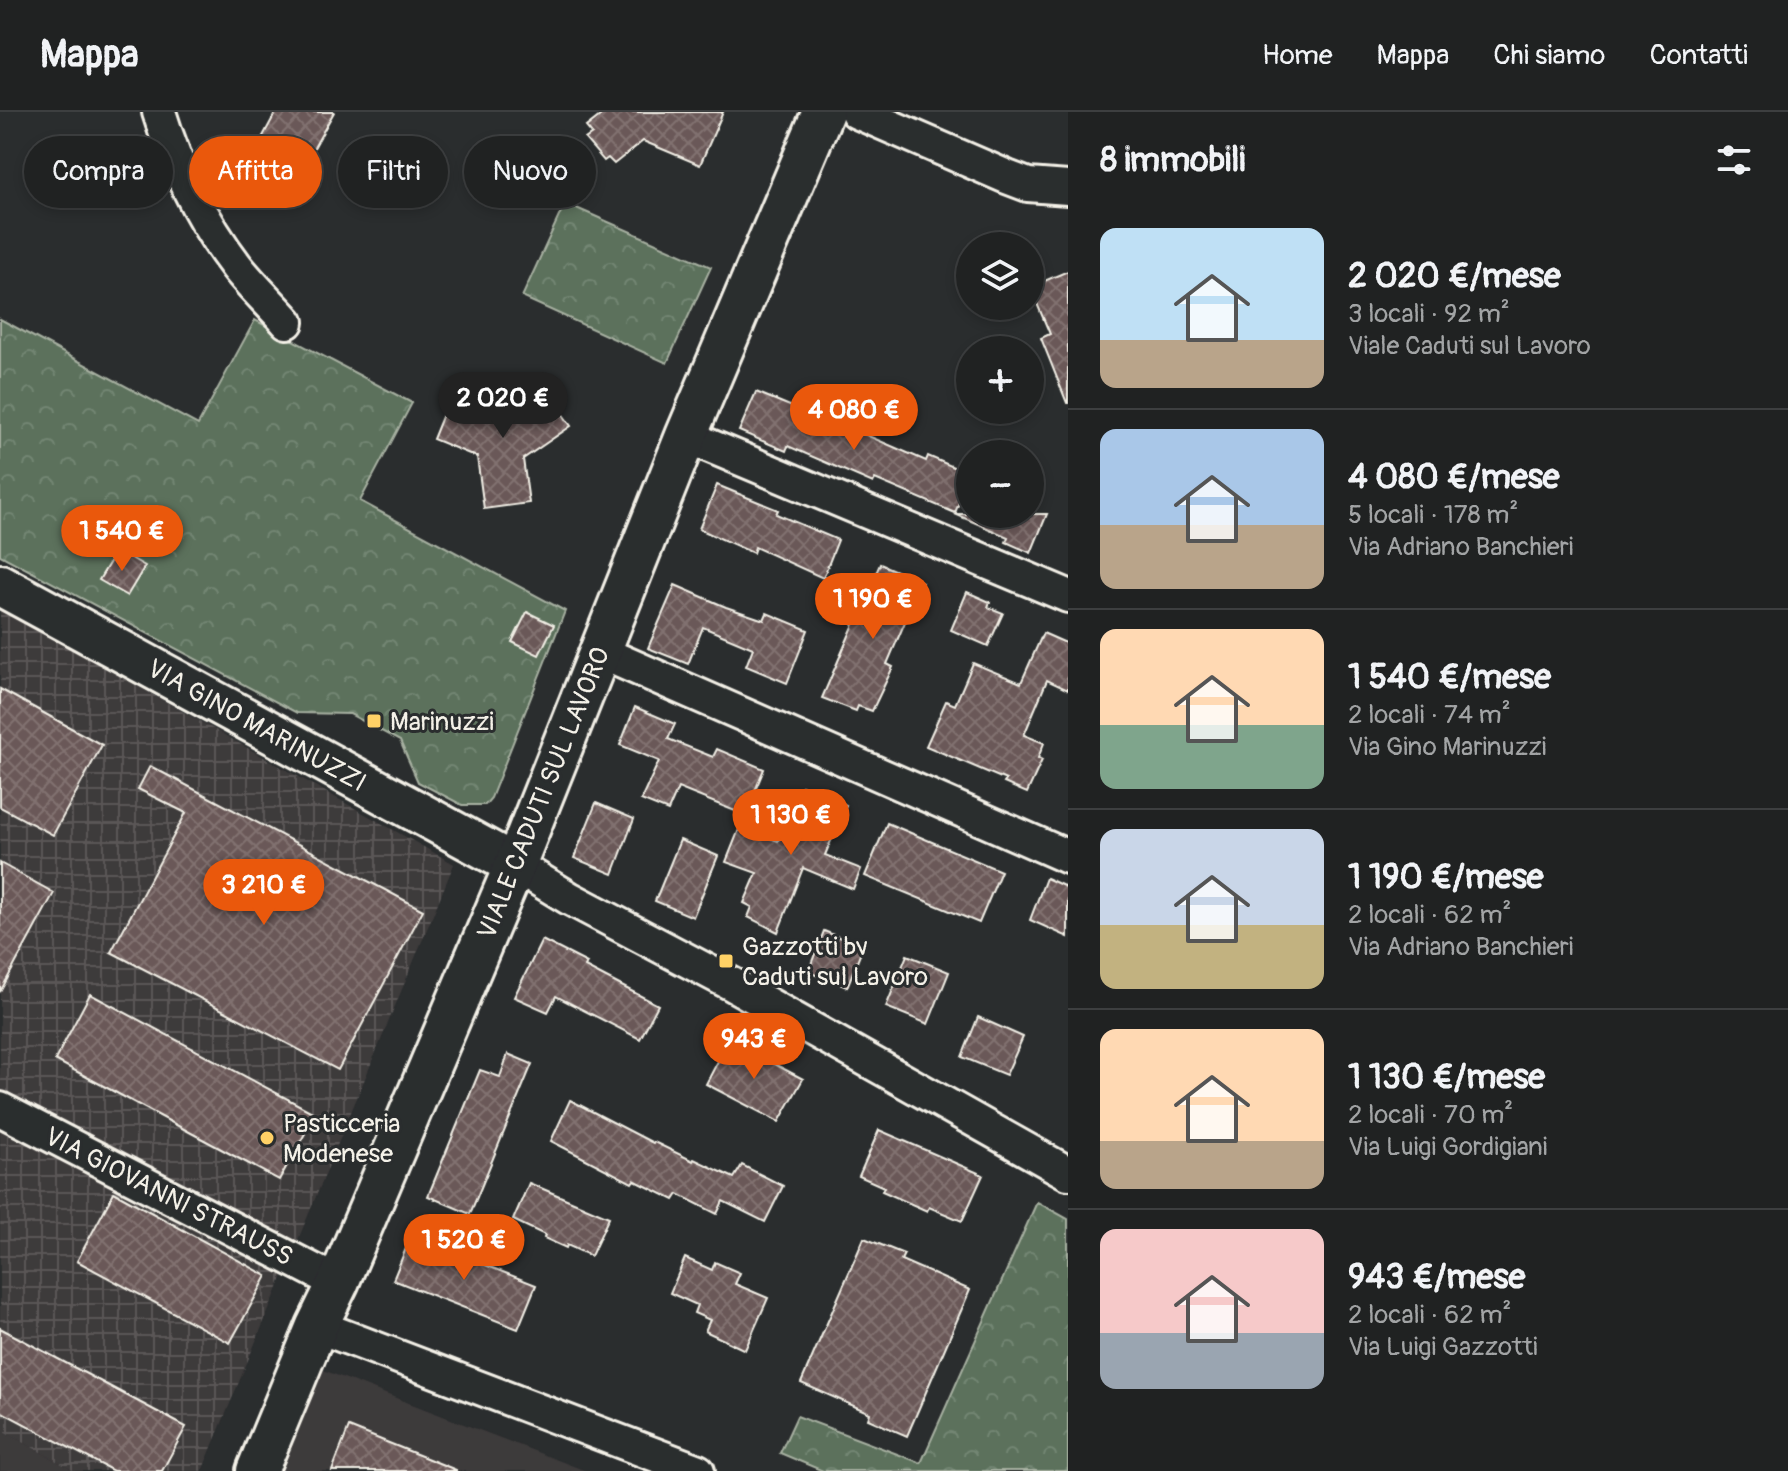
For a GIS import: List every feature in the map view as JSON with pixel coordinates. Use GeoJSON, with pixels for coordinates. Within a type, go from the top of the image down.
{"type":"FeatureCollection","features":[{"type":"Feature","properties":{"kind":"street"},"geometry":{"type":"LineString","coordinates":[[159,112],[171,152],[200,213],[238,267],[287,322]]}},
{"type":"Feature","properties":{"kind":"street","name":"VIALE CADUTI SUL LAVORO"},"geometry":{"type":"LineString","coordinates":[[257,1471],[515,865],[686,436],[823,112]]}},
{"type":"Feature","properties":{"kind":"street"},"geometry":{"type":"LineString","coordinates":[[857,112],[1028,185],[1068,188]]}},
{"type":"Feature","properties":{"kind":"street"},"geometry":{"type":"LineString","coordinates":[[686,436],[1068,596]]}},
{"type":"Feature","properties":{"kind":"street","name":"VIA GINO MARINUZZI"},"geometry":{"type":"LineString","coordinates":[[0,585],[515,865]]}},
{"type":"Feature","properties":{"kind":"street"},"geometry":{"type":"LineString","coordinates":[[600,652],[1068,857]]}},
{"type":"Feature","properties":{"kind":"street"},"geometry":{"type":"LineString","coordinates":[[515,865],[1068,1173]]}},
{"type":"Feature","properties":{"kind":"street","name":"VIA GIOVANNI STRAUSS"},"geometry":{"type":"LineString","coordinates":[[0,1109],[338,1283]]}},
{"type":"Feature","properties":{"kind":"street"},"geometry":{"type":"LineString","coordinates":[[317,1326],[698,1471]]}},
{"type":"Feature","properties":{"kind":"shaded area"},"geometry":{"type":"Polygon","coordinates":[[[0,609],[454,864],[202,1471],[74,1471],[0,1429],[0,609]]]}},
{"type":"Feature","properties":{"kind":"shaded area"},"geometry":{"type":"Polygon","coordinates":[[[323,1370],[586,1471],[282,1471],[323,1370]]]}},
{"type":"Feature","properties":{"kind":"shaded area"},"geometry":{"type":"Polygon","coordinates":[[[0,1429],[74,1471],[0,1471],[0,1429]]]}},
{"type":"Feature","properties":{"kind":"green space"},"geometry":{"type":"Polygon","coordinates":[[[563,208],[576,208],[711,267],[667,363],[522,297],[563,208]]]}},
{"type":"Feature","properties":{"kind":"green space"},"geometry":{"type":"Polygon","coordinates":[[[0,319],[198,425],[255,320],[412,403],[360,501],[565,611],[491,798],[485,805],[462,805],[418,782],[400,741],[350,714],[297,713],[0,555],[0,319]]]}},
{"type":"Feature","properties":{"kind":"green space"},"geometry":{"type":"Polygon","coordinates":[[[1037,1202],[1068,1219],[1068,1471],[823,1471],[780,1453],[797,1416],[921,1463],[1037,1202]]]}},
{"type":"Feature","properties":{"kind":"building"},"geometry":{"type":"Polygon","coordinates":[[[276,112],[334,112],[321,136],[263,136],[276,112]]]}},
{"type":"Feature","properties":{"kind":"building"},"geometry":{"type":"Polygon","coordinates":[[[605,112],[723,112],[700,165],[643,141],[614,164],[608,158],[604,161],[596,152],[596,136],[589,136],[592,134],[586,127],[605,112]]]}},
{"type":"Feature","properties":{"kind":"building"},"geometry":{"type":"Polygon","coordinates":[[[1068,271],[1068,403],[1044,346],[1044,337],[1050,334],[1044,320],[1044,281],[1068,271]]]}},
{"type":"Feature","properties":{"kind":"building"},"geometry":{"type":"Polygon","coordinates":[[[538,379],[571,426],[523,459],[529,503],[484,509],[477,457],[433,439],[450,397],[490,412],[538,379]]]}},
{"type":"Feature","properties":{"kind":"building"},"geometry":{"type":"Polygon","coordinates":[[[756,392],[926,461],[928,456],[956,468],[956,510],[955,513],[875,479],[873,483],[788,446],[786,451],[739,431],[756,392]]]}},
{"type":"Feature","properties":{"kind":"building"},"geometry":{"type":"Polygon","coordinates":[[[717,485],[778,510],[776,514],[838,540],[823,578],[755,547],[753,553],[699,529],[717,485]]]}},
{"type":"Feature","properties":{"kind":"building"},"geometry":{"type":"Polygon","coordinates":[[[987,528],[1041,528],[1031,553],[1006,542],[1008,537],[987,528]]]}},
{"type":"Feature","properties":{"kind":"building"},"geometry":{"type":"Polygon","coordinates":[[[117,550],[145,566],[127,596],[99,580],[117,550]]]}},
{"type":"Feature","properties":{"kind":"building"},"geometry":{"type":"Polygon","coordinates":[[[880,564],[922,582],[887,664],[893,667],[872,711],[858,706],[856,711],[822,698],[880,564]]]}},
{"type":"Feature","properties":{"kind":"building"},"geometry":{"type":"Polygon","coordinates":[[[675,585],[764,620],[767,613],[808,630],[787,683],[746,666],[753,648],[703,627],[688,664],[648,648],[675,585]]]}},
{"type":"Feature","properties":{"kind":"building"},"geometry":{"type":"Polygon","coordinates":[[[967,592],[990,602],[988,607],[1003,613],[988,646],[951,630],[967,592]]]}},
{"type":"Feature","properties":{"kind":"building"},"geometry":{"type":"Polygon","coordinates":[[[527,612],[554,625],[539,655],[512,642],[527,612]]]}},
{"type":"Feature","properties":{"kind":"building"},"geometry":{"type":"Polygon","coordinates":[[[1043,633],[1068,644],[1068,690],[1047,680],[1024,735],[1044,743],[1038,758],[1042,760],[1027,793],[1004,783],[1006,780],[926,746],[946,701],[955,705],[973,663],[1021,683],[1043,633]]]}},
{"type":"Feature","properties":{"kind":"building"},"geometry":{"type":"Polygon","coordinates":[[[0,689],[102,745],[53,835],[0,807],[0,689]]]}},
{"type":"Feature","properties":{"kind":"building"},"geometry":{"type":"Polygon","coordinates":[[[635,707],[675,724],[668,739],[713,757],[717,749],[764,769],[745,815],[678,788],[668,811],[641,800],[659,761],[620,745],[635,707]]]}},
{"type":"Feature","properties":{"kind":"building"},"geometry":{"type":"Polygon","coordinates":[[[150,766],[423,910],[338,1070],[111,952],[186,813],[138,789],[150,766]]]}},
{"type":"Feature","properties":{"kind":"building"},"geometry":{"type":"Polygon","coordinates":[[[802,786],[846,805],[825,855],[861,869],[853,889],[803,868],[778,932],[748,917],[752,907],[744,903],[757,873],[726,862],[740,827],[778,841],[802,786]]]}},
{"type":"Feature","properties":{"kind":"building"},"geometry":{"type":"Polygon","coordinates":[[[596,803],[634,819],[613,874],[574,858],[596,803]]]}},
{"type":"Feature","properties":{"kind":"building"},"geometry":{"type":"Polygon","coordinates":[[[887,823],[1001,871],[979,923],[865,876],[887,823]]]}},
{"type":"Feature","properties":{"kind":"building"},"geometry":{"type":"Polygon","coordinates":[[[680,840],[718,856],[693,917],[655,901],[680,840]]]}},
{"type":"Feature","properties":{"kind":"building"},"geometry":{"type":"Polygon","coordinates":[[[0,863],[54,893],[0,992],[0,863]]]}},
{"type":"Feature","properties":{"kind":"building"},"geometry":{"type":"Polygon","coordinates":[[[1046,878],[1068,888],[1068,937],[1030,920],[1046,878]]]}},
{"type":"Feature","properties":{"kind":"building"},"geometry":{"type":"Polygon","coordinates":[[[824,931],[863,947],[847,987],[808,972],[824,931]]]}},
{"type":"Feature","properties":{"kind":"building"},"geometry":{"type":"Polygon","coordinates":[[[542,940],[587,963],[585,967],[658,1005],[640,1039],[556,996],[548,1012],[514,997],[542,940]]]}},
{"type":"Feature","properties":{"kind":"building"},"geometry":{"type":"Polygon","coordinates":[[[907,955],[949,972],[928,1024],[886,1007],[907,955]]]}},
{"type":"Feature","properties":{"kind":"building"},"geometry":{"type":"Polygon","coordinates":[[[90,994],[316,1114],[279,1180],[55,1060],[90,994]]]}},
{"type":"Feature","properties":{"kind":"building"},"geometry":{"type":"Polygon","coordinates":[[[978,1017],[1023,1037],[1006,1075],[962,1057],[978,1017]]]}},
{"type":"Feature","properties":{"kind":"building"},"geometry":{"type":"Polygon","coordinates":[[[729,1040],[803,1079],[779,1122],[706,1084],[729,1040]]]}},
{"type":"Feature","properties":{"kind":"building"},"geometry":{"type":"Polygon","coordinates":[[[508,1054],[532,1064],[470,1214],[428,1196],[480,1070],[500,1077],[508,1054]]]}},
{"type":"Feature","properties":{"kind":"building"},"geometry":{"type":"Polygon","coordinates":[[[570,1100],[653,1143],[734,1178],[742,1165],[783,1186],[765,1222],[723,1201],[717,1214],[678,1194],[674,1200],[634,1180],[632,1183],[551,1141],[570,1100]]]}},
{"type":"Feature","properties":{"kind":"building"},"geometry":{"type":"Polygon","coordinates":[[[879,1130],[983,1175],[962,1221],[929,1207],[927,1211],[882,1191],[884,1187],[859,1176],[879,1130]]]}},
{"type":"Feature","properties":{"kind":"building"},"geometry":{"type":"Polygon","coordinates":[[[529,1183],[609,1217],[591,1256],[544,1238],[545,1235],[513,1220],[529,1183]]]}},
{"type":"Feature","properties":{"kind":"building"},"geometry":{"type":"Polygon","coordinates":[[[114,1192],[267,1276],[230,1343],[77,1261],[114,1192]]]}},
{"type":"Feature","properties":{"kind":"building"},"geometry":{"type":"Polygon","coordinates":[[[411,1236],[536,1285],[518,1329],[393,1280],[411,1236]]]}},
{"type":"Feature","properties":{"kind":"building"},"geometry":{"type":"Polygon","coordinates":[[[864,1238],[904,1254],[901,1260],[970,1290],[907,1436],[868,1419],[870,1413],[801,1383],[864,1238]]]}},
{"type":"Feature","properties":{"kind":"building"},"geometry":{"type":"Polygon","coordinates":[[[685,1258],[712,1270],[715,1262],[740,1273],[735,1284],[768,1298],[745,1350],[705,1331],[710,1320],[694,1313],[697,1305],[670,1293],[685,1258]]]}},
{"type":"Feature","properties":{"kind":"building"},"geometry":{"type":"Polygon","coordinates":[[[0,1328],[186,1427],[162,1471],[113,1471],[0,1411],[0,1328]]]}},
{"type":"Feature","properties":{"kind":"building"},"geometry":{"type":"Polygon","coordinates":[[[349,1427],[456,1470],[456,1471],[332,1471],[349,1427]]]}},
{"type":"Feature","properties":{"kind":"place","name":"Marinuzzi"},"geometry":{"type":"Point","coordinates":[374,721]}},
{"type":"Feature","properties":{"kind":"place","name":"Gazzotti bv Caduti sul Lavoro"},"geometry":{"type":"Point","coordinates":[726,961]}},
{"type":"Feature","properties":{"kind":"place","name":"Pasticceria Modenese"},"geometry":{"type":"Point","coordinates":[267,1138]}}]}
